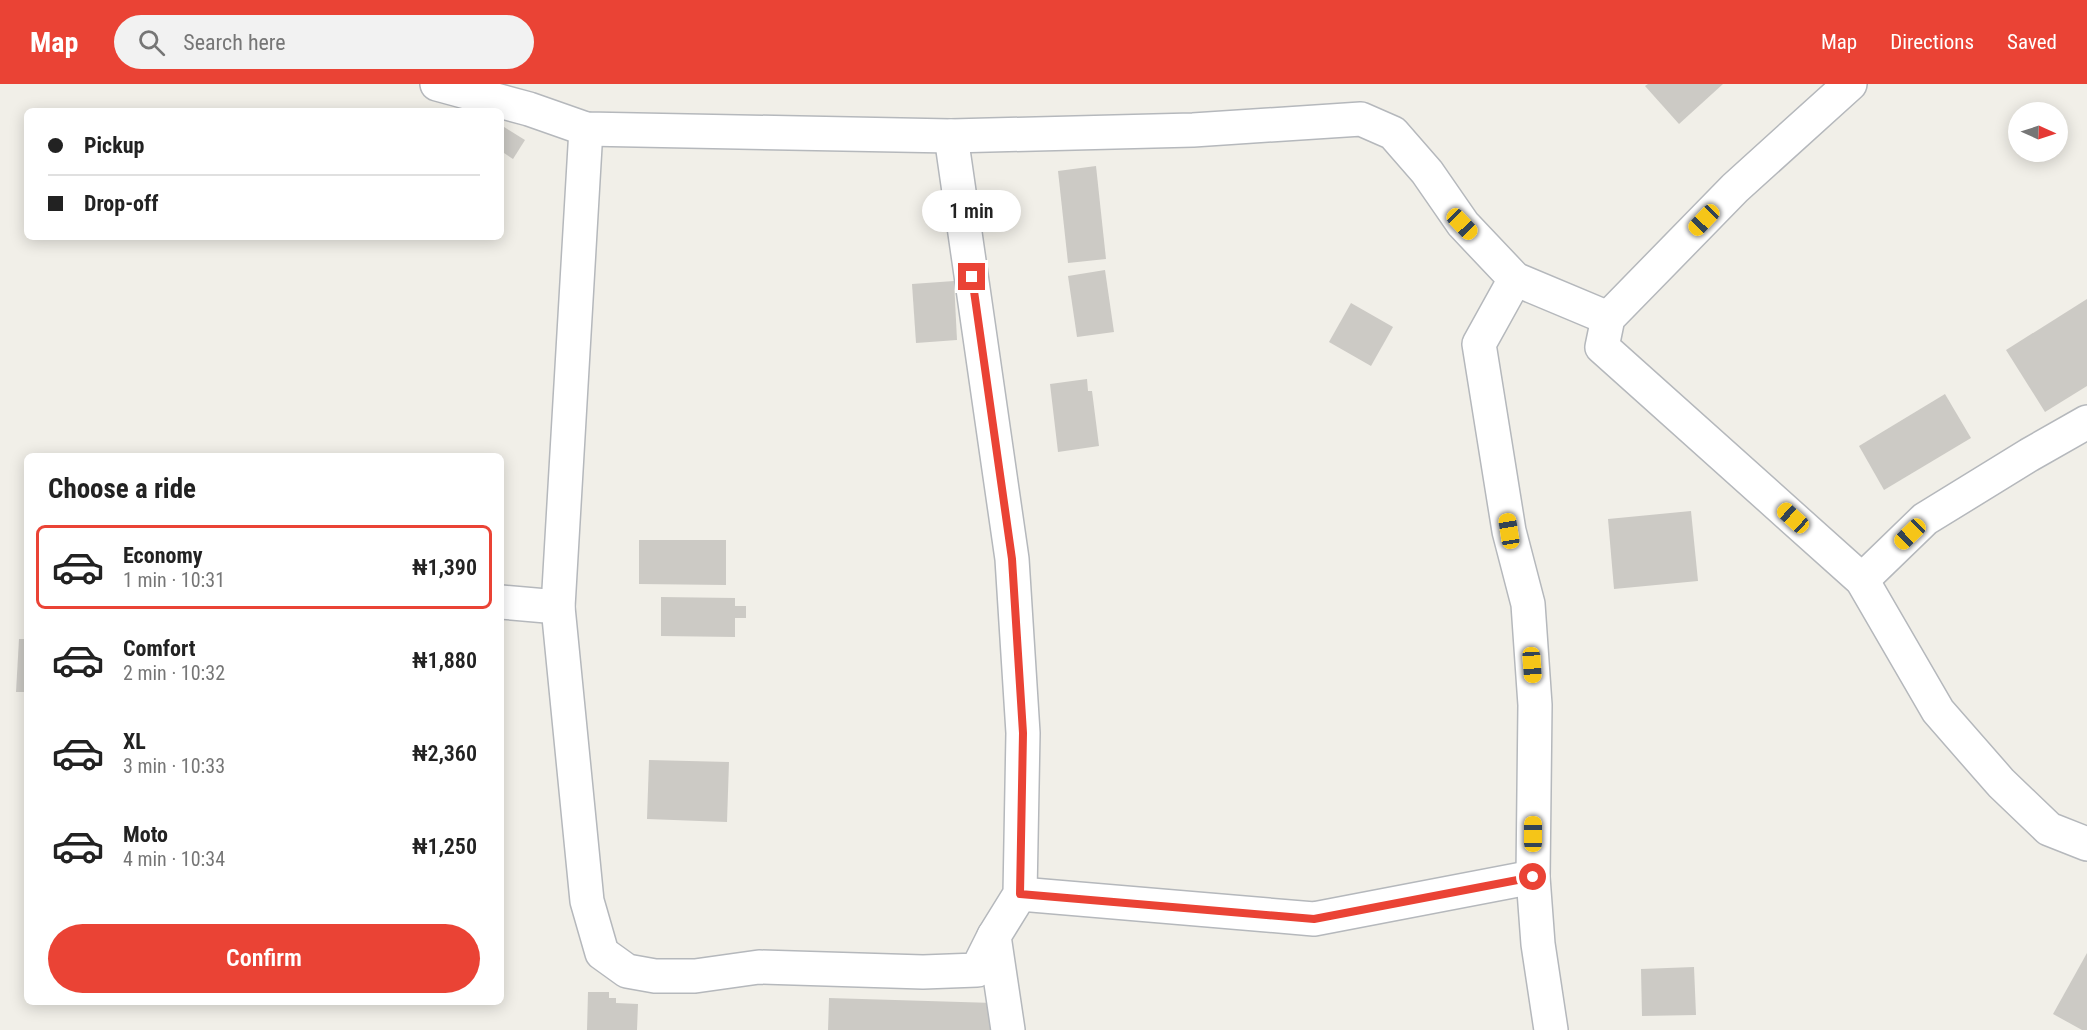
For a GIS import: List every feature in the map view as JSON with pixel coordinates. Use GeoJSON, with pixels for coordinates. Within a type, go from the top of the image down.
{"type":"FeatureCollection","features":[{"type":"Feature","properties":{"kind":"street"},"geometry":{"type":"LineString","coordinates":[[437,84],[529,109],[586,129],[951,135],[1193,130],[1361,119],[1393,133],[1426,172],[1462,224],[1515,279],[1608,318]]}},
{"type":"Feature","properties":{"kind":"street"},"geometry":{"type":"LineString","coordinates":[[1850,84],[1735,188],[1608,318],[1602,347],[1862,580],[1938,711],[2001,783],[2049,829],[2087,844]]}},
{"type":"Feature","properties":{"kind":"street"},"geometry":{"type":"LineString","coordinates":[[586,129],[558,607],[587,901],[602,952],[627,971],[655,976],[695,976],[759,967],[923,972],[977,970],[994,936],[1020,894],[1023,733],[1012,559],[951,135]]}},
{"type":"Feature","properties":{"kind":"street"},"geometry":{"type":"LineString","coordinates":[[1515,279],[1479,344],[1509,531],[1528,604],[1535,705],[1533,877],[1538,944],[1551,1030]]}},
{"type":"Feature","properties":{"kind":"street"},"geometry":{"type":"LineString","coordinates":[[1862,580],[1925,519],[2087,422]]}},
{"type":"Feature","properties":{"kind":"street"},"geometry":{"type":"LineString","coordinates":[[504,602],[558,607]]}},
{"type":"Feature","properties":{"kind":"street"},"geometry":{"type":"LineString","coordinates":[[1020,894],[1314,919],[1533,877]]}},
{"type":"Feature","properties":{"kind":"street"},"geometry":{"type":"LineString","coordinates":[[994,936],[1008,1030]]}},
{"type":"Feature","properties":{"kind":"building"},"geometry":{"type":"Polygon","coordinates":[[[1648,84],[1723,84],[1679,124],[1645,86],[1648,84]]]}},
{"type":"Feature","properties":{"kind":"building"},"geometry":{"type":"Polygon","coordinates":[[[504,127],[525,140],[513,159],[504,153],[504,127]]]}},
{"type":"Feature","properties":{"kind":"building"},"geometry":{"type":"Polygon","coordinates":[[[1096,166],[1106,259],[1068,263],[1058,171],[1096,166]]]}},
{"type":"Feature","properties":{"kind":"building"},"geometry":{"type":"Polygon","coordinates":[[[1105,270],[1114,332],[1077,337],[1068,276],[1105,270]]]}},
{"type":"Feature","properties":{"kind":"building"},"geometry":{"type":"Polygon","coordinates":[[[954,281],[957,340],[916,343],[912,284],[954,281]]]}},
{"type":"Feature","properties":{"kind":"building"},"geometry":{"type":"Polygon","coordinates":[[[2087,299],[2087,386],[2045,412],[2006,350],[2087,299]]]}},
{"type":"Feature","properties":{"kind":"building"},"geometry":{"type":"Polygon","coordinates":[[[1351,303],[1393,327],[1371,366],[1329,342],[1351,303]]]}},
{"type":"Feature","properties":{"kind":"building"},"geometry":{"type":"Polygon","coordinates":[[[1087,379],[1088,391],[1092,391],[1099,446],[1058,452],[1050,384],[1087,379]]]}},
{"type":"Feature","properties":{"kind":"building"},"geometry":{"type":"Polygon","coordinates":[[[1945,394],[1971,438],[1884,490],[1859,446],[1945,394]]]}},
{"type":"Feature","properties":{"kind":"building"},"geometry":{"type":"Polygon","coordinates":[[[1691,511],[1698,581],[1614,589],[1608,519],[1691,511]]]}},
{"type":"Feature","properties":{"kind":"building"},"geometry":{"type":"Polygon","coordinates":[[[639,540],[726,540],[726,585],[639,584],[639,540]]]}},
{"type":"Feature","properties":{"kind":"building"},"geometry":{"type":"Polygon","coordinates":[[[661,597],[735,598],[735,606],[746,606],[746,618],[735,618],[735,637],[661,636],[661,597]]]}},
{"type":"Feature","properties":{"kind":"building"},"geometry":{"type":"Polygon","coordinates":[[[19,639],[24,639],[24,692],[16,692],[19,639]]]}},
{"type":"Feature","properties":{"kind":"building"},"geometry":{"type":"Polygon","coordinates":[[[649,760],[729,762],[727,822],[647,819],[649,760]]]}},
{"type":"Feature","properties":{"kind":"building"},"geometry":{"type":"Polygon","coordinates":[[[2087,953],[2087,1030],[2082,1030],[2053,1014],[2087,953]]]}},
{"type":"Feature","properties":{"kind":"building"},"geometry":{"type":"Polygon","coordinates":[[[1694,967],[1696,1015],[1642,1016],[1641,969],[1694,967]]]}},
{"type":"Feature","properties":{"kind":"building"},"geometry":{"type":"Polygon","coordinates":[[[588,992],[609,992],[609,998],[616,998],[616,1003],[638,1004],[637,1030],[587,1030],[588,992]]]}},
{"type":"Feature","properties":{"kind":"building"},"geometry":{"type":"Polygon","coordinates":[[[829,998],[994,1003],[993,1030],[828,1030],[829,998]]]}},
{"type":"Feature","properties":{"kind":"route"},"geometry":{"type":"LineString","coordinates":[[972,277],[1012,559],[1023,733],[1020,894],[1314,919],[1533,877]]}}]}
